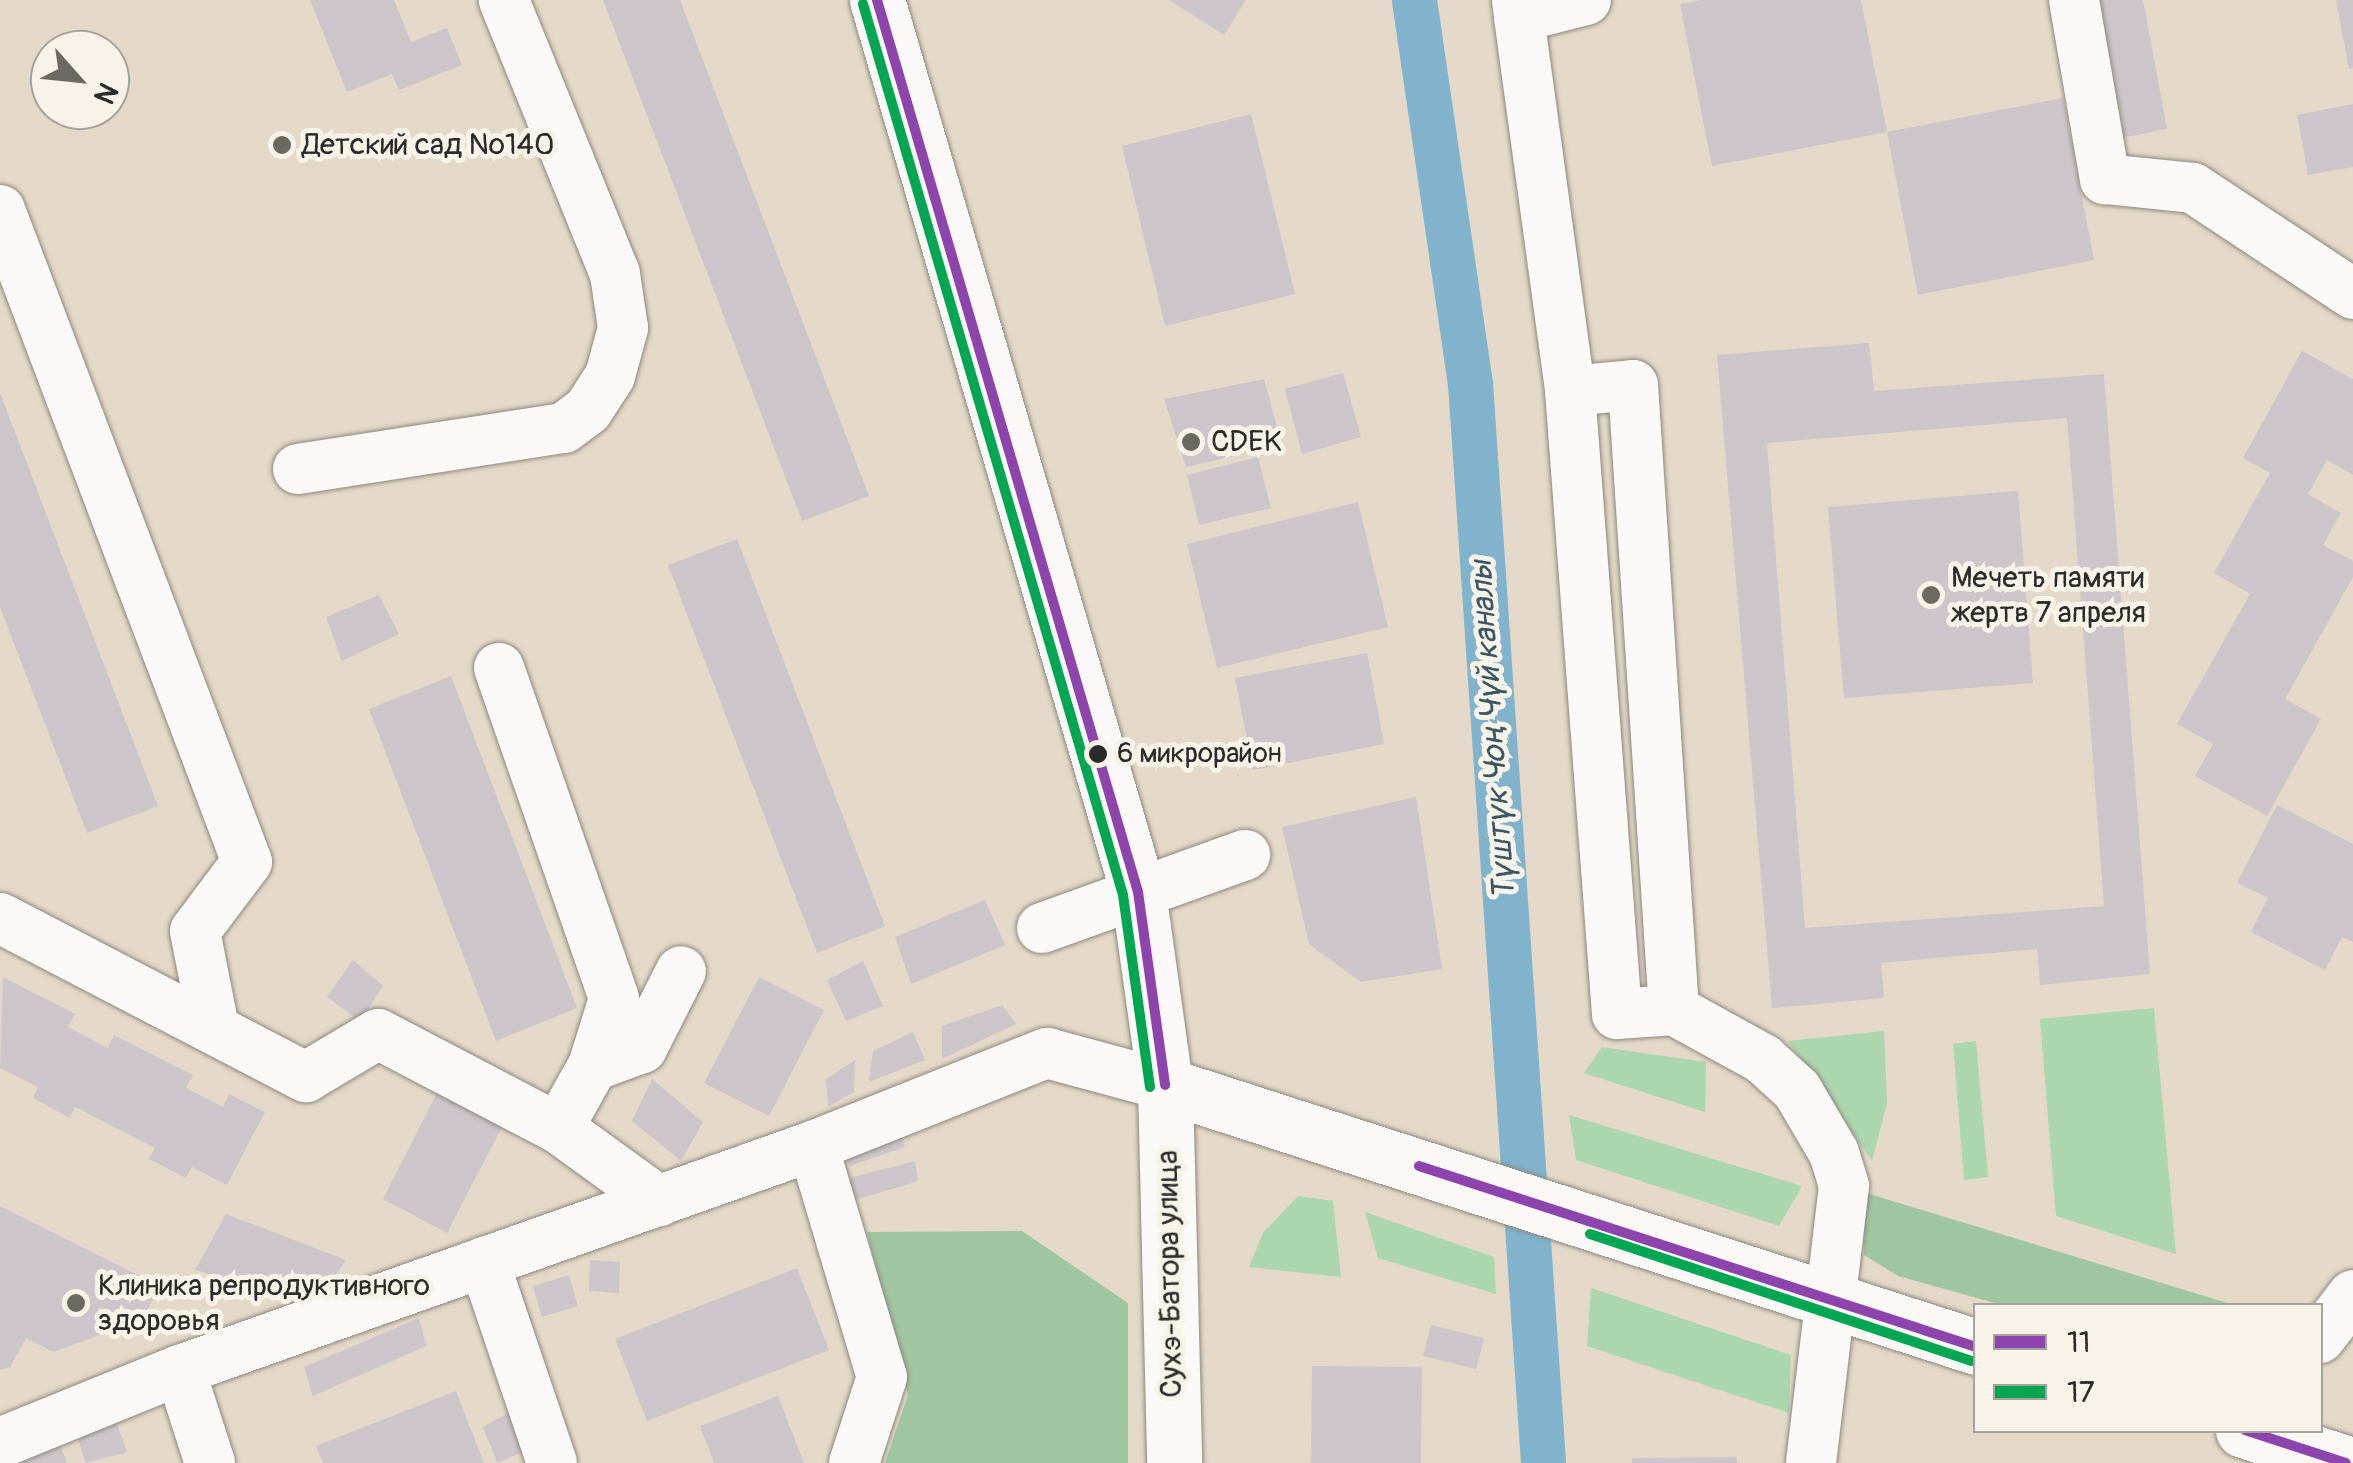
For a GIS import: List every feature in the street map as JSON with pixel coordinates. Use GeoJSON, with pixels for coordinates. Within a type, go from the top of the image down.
{"type":"FeatureCollection","features":[{"type":"Feature","properties":{"kind":"main road","name":"Сухэ-Батора улица"},"geometry":{"type":"LineString","coordinates":[[877,0],[1138,892],[1165,1085],[1174,1463]]}},
{"type":"Feature","properties":{"kind":"main road"},"geometry":{"type":"LineString","coordinates":[[1165,1085],[1594,1220],[1973,1346]]}},
{"type":"Feature","properties":{"kind":"main road"},"geometry":{"type":"LineString","coordinates":[[2254,1433],[2350,1462]]}},
{"type":"Feature","properties":{"kind":"street"},"geometry":{"type":"LineString","coordinates":[[298,469],[564,428],[588,410],[610,376],[623,328],[615,274],[504,0]]}},
{"type":"Feature","properties":{"kind":"street"},"geometry":{"type":"LineString","coordinates":[[1586,0],[1518,8],[1570,391],[1633,385],[1674,1010],[1763,1059],[1797,1090],[1834,1153],[1844,1186],[1833,1302],[1812,1420],[1811,1463]]}},
{"type":"Feature","properties":{"kind":"street"},"geometry":{"type":"LineString","coordinates":[[2074,0],[2105,179],[2192,188],[2353,294]]}},
{"type":"Feature","properties":{"kind":"street"},"geometry":{"type":"LineString","coordinates":[[0,210],[246,862],[195,931],[214,1028]]}},
{"type":"Feature","properties":{"kind":"street"},"geometry":{"type":"LineString","coordinates":[[499,668],[614,999],[593,1066],[558,1128]]}},
{"type":"Feature","properties":{"kind":"street"},"geometry":{"type":"LineString","coordinates":[[1042,928],[1244,855]]}},
{"type":"Feature","properties":{"kind":"street"},"geometry":{"type":"LineString","coordinates":[[0,918],[306,1077],[378,1034],[558,1128],[659,1200]]}},
{"type":"Feature","properties":{"kind":"street"},"geometry":{"type":"LineString","coordinates":[[593,1066],[642,1048],[681,971]]}},
{"type":"Feature","properties":{"kind":"street"},"geometry":{"type":"LineString","coordinates":[[0,1442],[180,1370],[813,1146],[1047,1053],[1165,1085]]}},
{"type":"Feature","properties":{"kind":"street"},"geometry":{"type":"LineString","coordinates":[[813,1146],[882,1377],[854,1463]]}},
{"type":"Feature","properties":{"kind":"street"},"geometry":{"type":"LineString","coordinates":[[484,1262],[552,1463]]}},
{"type":"Feature","properties":{"kind":"street"},"geometry":{"type":"LineString","coordinates":[[2323,1334],[2353,1295]]}},
{"type":"Feature","properties":{"kind":"street"},"geometry":{"type":"LineString","coordinates":[[180,1370],[210,1463]]}},
{"type":"Feature","properties":{"kind":"green space"},"geometry":{"type":"Polygon","coordinates":[[[2154,1008],[2176,1254],[2056,1216],[2040,1019],[2154,1008]]]}},
{"type":"Feature","properties":{"kind":"green space"},"geometry":{"type":"Polygon","coordinates":[[[1884,1031],[1887,1103],[1872,1161],[1788,1041],[1884,1031]]]}},
{"type":"Feature","properties":{"kind":"green space"},"geometry":{"type":"Polygon","coordinates":[[[1976,1041],[1988,1177],[1964,1180],[1953,1044],[1976,1041]]]}},
{"type":"Feature","properties":{"kind":"green space"},"geometry":{"type":"Polygon","coordinates":[[[1602,1047],[1706,1062],[1705,1112],[1584,1073],[1602,1047]]]}},
{"type":"Feature","properties":{"kind":"green space"},"geometry":{"type":"Polygon","coordinates":[[[1569,1115],[1802,1186],[1779,1226],[1576,1160],[1569,1115]]]}},
{"type":"Feature","properties":{"kind":"green space"},"geometry":{"type":"Polygon","coordinates":[[[1863,1192],[2227,1303],[1995,1303],[1898,1276],[1864,1255],[1863,1192]]]}},
{"type":"Feature","properties":{"kind":"green space"},"geometry":{"type":"Polygon","coordinates":[[[1298,1196],[1333,1201],[1341,1277],[1249,1267],[1263,1233],[1298,1196]]]}},
{"type":"Feature","properties":{"kind":"green space"},"geometry":{"type":"Polygon","coordinates":[[[1365,1212],[1494,1257],[1496,1294],[1378,1258],[1365,1212]]]}},
{"type":"Feature","properties":{"kind":"green space"},"geometry":{"type":"Polygon","coordinates":[[[1022,1231],[1128,1303],[1128,1463],[885,1463],[908,1395],[867,1232],[1022,1231]]]}},
{"type":"Feature","properties":{"kind":"green space"},"geometry":{"type":"Polygon","coordinates":[[[1591,1288],[1791,1355],[1789,1413],[1587,1346],[1591,1288]]]}},
{"type":"Feature","properties":{"kind":"building"},"geometry":{"type":"Polygon","coordinates":[[[310,0],[394,0],[411,42],[447,28],[462,65],[399,90],[392,74],[347,92],[310,0]]]}},
{"type":"Feature","properties":{"kind":"building"},"geometry":{"type":"Polygon","coordinates":[[[603,0],[680,0],[869,496],[802,521],[603,0]]]}},
{"type":"Feature","properties":{"kind":"building"},"geometry":{"type":"Polygon","coordinates":[[[1169,0],[1246,0],[1224,35],[1169,0]]]}},
{"type":"Feature","properties":{"kind":"building"},"geometry":{"type":"Polygon","coordinates":[[[1702,0],[1861,0],[1887,132],[1712,166],[1680,4],[1702,0]]]}},
{"type":"Feature","properties":{"kind":"building"},"geometry":{"type":"Polygon","coordinates":[[[2097,0],[2143,0],[2167,129],[2122,138],[2097,0]]]}},
{"type":"Feature","properties":{"kind":"building"},"geometry":{"type":"Polygon","coordinates":[[[2336,0],[2353,0],[2353,68],[2349,69],[2336,0]]]}},
{"type":"Feature","properties":{"kind":"building"},"geometry":{"type":"Polygon","coordinates":[[[2063,98],[2094,260],[1918,295],[1887,132],[2063,98]]]}},
{"type":"Feature","properties":{"kind":"building"},"geometry":{"type":"Polygon","coordinates":[[[2353,104],[2353,167],[2308,175],[2297,115],[2353,104]]]}},
{"type":"Feature","properties":{"kind":"building"},"geometry":{"type":"Polygon","coordinates":[[[1251,114],[1295,294],[1165,326],[1122,146],[1251,114]]]}},
{"type":"Feature","properties":{"kind":"building"},"geometry":{"type":"Polygon","coordinates":[[[1869,343],[1874,391],[2104,374],[2150,974],[2040,985],[2037,949],[1881,963],[1884,998],[1772,1008],[1717,355],[1869,343]],[[2067,418],[1767,443],[1805,928],[2104,906],[2067,418]]]}},
{"type":"Feature","properties":{"kind":"building"},"geometry":{"type":"Polygon","coordinates":[[[2302,351],[2353,379],[2353,475],[2327,460],[2308,494],[2341,513],[2323,545],[2353,561],[2353,577],[2285,699],[2321,719],[2267,816],[2195,776],[2213,744],[2177,724],[2250,594],[2214,573],[2270,473],[2243,458],[2302,351]]]}},
{"type":"Feature","properties":{"kind":"building"},"geometry":{"type":"Polygon","coordinates":[[[1343,373],[1361,437],[1302,454],[1285,389],[1343,373]]]}},
{"type":"Feature","properties":{"kind":"building"},"geometry":{"type":"Polygon","coordinates":[[[1264,379],[1282,445],[1186,467],[1164,399],[1264,379]]]}},
{"type":"Feature","properties":{"kind":"building"},"geometry":{"type":"Polygon","coordinates":[[[0,393],[158,806],[87,833],[0,607],[0,393]]]}},
{"type":"Feature","properties":{"kind":"building"},"geometry":{"type":"Polygon","coordinates":[[[1258,457],[1271,508],[1199,525],[1187,475],[1258,457]]]}},
{"type":"Feature","properties":{"kind":"building","name":"Мечеть памяти жертв 7 апреля"},"geometry":{"type":"Polygon","coordinates":[[[2018,491],[2033,683],[1844,698],[1828,507],[2018,491]]]}},
{"type":"Feature","properties":{"kind":"building"},"geometry":{"type":"Polygon","coordinates":[[[1358,502],[1388,627],[1217,668],[1187,544],[1358,502]]]}},
{"type":"Feature","properties":{"kind":"building"},"geometry":{"type":"Polygon","coordinates":[[[737,539],[885,926],[817,953],[668,565],[737,539]]]}},
{"type":"Feature","properties":{"kind":"building"},"geometry":{"type":"Polygon","coordinates":[[[379,595],[399,634],[342,661],[326,617],[379,595]]]}},
{"type":"Feature","properties":{"kind":"building"},"geometry":{"type":"Polygon","coordinates":[[[1367,653],[1384,744],[1253,770],[1235,678],[1367,653]]]}},
{"type":"Feature","properties":{"kind":"building"},"geometry":{"type":"Polygon","coordinates":[[[451,676],[577,1008],[496,1041],[369,709],[451,676]]]}},
{"type":"Feature","properties":{"kind":"building"},"geometry":{"type":"Polygon","coordinates":[[[1416,797],[1442,969],[1361,982],[1309,944],[1282,827],[1416,797]]]}},
{"type":"Feature","properties":{"kind":"building"},"geometry":{"type":"Polygon","coordinates":[[[2277,805],[2353,844],[2353,942],[2342,937],[2325,970],[2251,932],[2268,898],[2237,883],[2277,805]]]}},
{"type":"Feature","properties":{"kind":"building"},"geometry":{"type":"Polygon","coordinates":[[[985,900],[1005,945],[911,984],[895,937],[985,900]]]}},
{"type":"Feature","properties":{"kind":"building"},"geometry":{"type":"Polygon","coordinates":[[[353,960],[383,986],[360,1021],[327,997],[353,960]]]}},
{"type":"Feature","properties":{"kind":"building"},"geometry":{"type":"Polygon","coordinates":[[[863,961],[883,1006],[846,1021],[827,980],[863,961]]]}},
{"type":"Feature","properties":{"kind":"building"},"geometry":{"type":"Polygon","coordinates":[[[3,977],[75,1014],[68,1027],[108,1048],[114,1035],[193,1075],[186,1088],[223,1107],[229,1094],[265,1112],[227,1185],[192,1167],[186,1178],[149,1159],[155,1148],[75,1107],[70,1118],[33,1098],[38,1087],[0,1068],[3,977]]]}},
{"type":"Feature","properties":{"kind":"building"},"geometry":{"type":"Polygon","coordinates":[[[759,977],[824,1010],[769,1116],[704,1083],[759,977]]]}},
{"type":"Feature","properties":{"kind":"building"},"geometry":{"type":"Polygon","coordinates":[[[1002,1005],[1016,1024],[942,1059],[942,1026],[1002,1005]]]}},
{"type":"Feature","properties":{"kind":"building"},"geometry":{"type":"Polygon","coordinates":[[[913,1032],[925,1060],[869,1082],[873,1051],[913,1032]]]}},
{"type":"Feature","properties":{"kind":"building"},"geometry":{"type":"Polygon","coordinates":[[[855,1060],[854,1092],[828,1107],[826,1079],[855,1060]]]}},
{"type":"Feature","properties":{"kind":"building"},"geometry":{"type":"Polygon","coordinates":[[[652,1079],[703,1122],[681,1161],[632,1121],[652,1079]]]}},
{"type":"Feature","properties":{"kind":"building"},"geometry":{"type":"Polygon","coordinates":[[[437,1093],[502,1127],[447,1233],[383,1199],[437,1093]]]}},
{"type":"Feature","properties":{"kind":"building"},"geometry":{"type":"Polygon","coordinates":[[[899,1130],[905,1147],[850,1166],[842,1150],[899,1130]]]}},
{"type":"Feature","properties":{"kind":"building"},"geometry":{"type":"Polygon","coordinates":[[[915,1161],[918,1181],[852,1201],[846,1179],[915,1161]]]}},
{"type":"Feature","properties":{"kind":"building","name":"Клиника репродуктивного здоровья"},"geometry":{"type":"Polygon","coordinates":[[[0,1206],[160,1286],[143,1319],[53,1352],[26,1338],[10,1367],[0,1370],[0,1206]]]}},
{"type":"Feature","properties":{"kind":"building"},"geometry":{"type":"Polygon","coordinates":[[[226,1214],[346,1260],[317,1303],[195,1270],[226,1214]]]}},
{"type":"Feature","properties":{"kind":"building"},"geometry":{"type":"Polygon","coordinates":[[[590,1260],[620,1262],[619,1293],[589,1291],[590,1260]]]}},
{"type":"Feature","properties":{"kind":"building"},"geometry":{"type":"Polygon","coordinates":[[[797,1268],[829,1350],[647,1421],[615,1339],[797,1268]]]}},
{"type":"Feature","properties":{"kind":"building"},"geometry":{"type":"Polygon","coordinates":[[[569,1275],[578,1306],[542,1317],[533,1286],[569,1275]]]}},
{"type":"Feature","properties":{"kind":"building"},"geometry":{"type":"Polygon","coordinates":[[[419,1318],[426,1346],[313,1396],[304,1367],[419,1318]]]}},
{"type":"Feature","properties":{"kind":"building"},"geometry":{"type":"Polygon","coordinates":[[[1431,1325],[1484,1338],[1476,1369],[1423,1356],[1431,1325]]]}},
{"type":"Feature","properties":{"kind":"building"},"geometry":{"type":"Polygon","coordinates":[[[1312,1366],[1422,1367],[1421,1463],[1311,1463],[1312,1366]]]}},
{"type":"Feature","properties":{"kind":"building"},"geometry":{"type":"Polygon","coordinates":[[[456,1391],[484,1463],[323,1463],[316,1446],[456,1391]]]}},
{"type":"Feature","properties":{"kind":"building"},"geometry":{"type":"Polygon","coordinates":[[[778,1396],[804,1463],[714,1463],[700,1426],[778,1396]]]}},
{"type":"Feature","properties":{"kind":"building"},"geometry":{"type":"Polygon","coordinates":[[[510,1412],[525,1451],[497,1463],[483,1427],[510,1412]]]}},
{"type":"Feature","properties":{"kind":"building"},"geometry":{"type":"Polygon","coordinates":[[[114,1416],[127,1452],[86,1463],[75,1430],[114,1416]]]}},
{"type":"Feature","properties":{"kind":"building"},"geometry":{"type":"Polygon","coordinates":[[[57,1436],[67,1463],[0,1463],[57,1436]]]}},
{"type":"Feature","properties":{"kind":"building"},"geometry":{"type":"Polygon","coordinates":[[[1737,1457],[1737,1463],[1632,1463],[1632,1458],[1737,1457]]]}},
{"type":"Feature","properties":{"kind":"waterway","name":"Түштүк Чоң Чүй каналы"},"geometry":{"type":"LineString","coordinates":[[1414,0],[1470,383],[1543,1463]]}},
{"type":"Feature","properties":{"kind":"transit line","name":"11"},"geometry":{"type":"LineString","coordinates":[[877,0],[1138,892],[1165,1085]]}},
{"type":"Feature","properties":{"kind":"transit line","name":"17"},"geometry":{"type":"LineString","coordinates":[[863,4],[1123,895],[1150,1087]]}},
{"type":"Feature","properties":{"kind":"transit line","name":"11"},"geometry":{"type":"LineString","coordinates":[[1419,1166],[1973,1346]]}},
{"type":"Feature","properties":{"kind":"transit line","name":"17"},"geometry":{"type":"LineString","coordinates":[[1590,1234],[1971,1361]]}},
{"type":"Feature","properties":{"kind":"transit line","name":"11"},"geometry":{"type":"LineString","coordinates":[[2254,1433],[2346,1463]]}},
{"type":"Feature","properties":{"kind":"place","name":"Детский сад №140"},"geometry":{"type":"Point","coordinates":[282,145]}},
{"type":"Feature","properties":{"kind":"place","name":"CDEK"},"geometry":{"type":"Point","coordinates":[1191,442]}},
{"type":"Feature","properties":{"kind":"place","name":"Мечеть памяти жертв 7 апреля"},"geometry":{"type":"Point","coordinates":[1931,595]}},
{"type":"Feature","properties":{"kind":"place","name":"6 микрорайон"},"geometry":{"type":"Point","coordinates":[1098,754]}},
{"type":"Feature","properties":{"kind":"place","name":"Клиника репродуктивного здоровья"},"geometry":{"type":"Point","coordinates":[76,1303]}}]}
